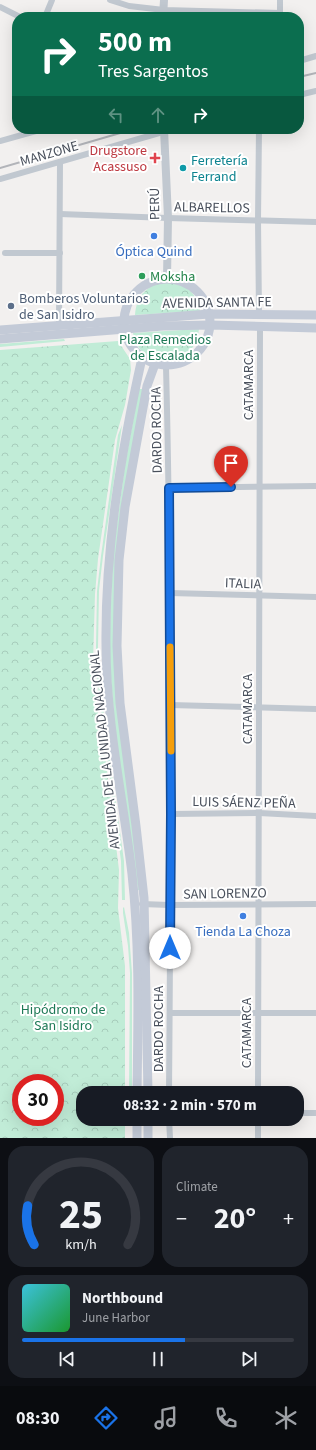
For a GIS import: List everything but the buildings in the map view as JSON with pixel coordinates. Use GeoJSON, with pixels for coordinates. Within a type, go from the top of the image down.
{"type":"FeatureCollection","features":[{"type":"Feature","properties":{"kind":"main road"},"geometry":{"type":"LineString","coordinates":[[167,279],[183,282],[197,291],[204,300],[209,314],[210,325],[208,336],[200,351],[184,362],[166,366],[155,364],[142,358],[132,348],[127,339],[124,324],[128,304],[137,291],[151,282],[167,279]]}},
{"type":"Feature","properties":{"kind":"main road","name":"AVENIDA SANTA FE"},"geometry":{"type":"LineString","coordinates":[[0,330],[12,334],[124,324],[209,314],[316,315]]}},
{"type":"Feature","properties":{"kind":"main road","name":"AVENIDA SANTA FE"},"geometry":{"type":"LineString","coordinates":[[0,340],[12,334],[59,325],[210,325],[316,328]]}},
{"type":"Feature","properties":{"kind":"main road","name":"AVENIDA DE LA UNIDAD NACIONAL"},"geometry":{"type":"LineString","coordinates":[[137,1086],[136,937],[139,904],[114,748],[107,674],[106,643],[109,559],[115,505],[120,466],[142,358]]}},
{"type":"Feature","properties":{"kind":"main road","name":"AVENIDA DE LA UNIDAD NACIONAL"},"geometry":{"type":"LineString","coordinates":[[148,1086],[136,826],[120,710],[116,646],[119,560],[125,507],[149,377],[155,364]]}},
{"type":"Feature","properties":{"kind":"main road"},"geometry":{"type":"LineString","coordinates":[[137,1126],[137,1138]]}},
{"type":"Feature","properties":{"kind":"main road"},"geometry":{"type":"LineString","coordinates":[[148,1126],[148,1138]]}},
{"type":"Feature","properties":{"kind":"street"},"geometry":{"type":"LineString","coordinates":[[48,12],[52,0]]}},
{"type":"Feature","properties":{"kind":"street"},"geometry":{"type":"LineString","coordinates":[[110,0],[155,12]]}},
{"type":"Feature","properties":{"kind":"street"},"geometry":{"type":"LineString","coordinates":[[164,0],[164,12]]}},
{"type":"Feature","properties":{"kind":"street"},"geometry":{"type":"LineString","coordinates":[[280,0],[280,12]]}},
{"type":"Feature","properties":{"kind":"street"},"geometry":{"type":"LineString","coordinates":[[0,7],[12,13]]}},
{"type":"Feature","properties":{"kind":"street"},"geometry":{"type":"LineString","coordinates":[[304,60],[316,56]]}},
{"type":"Feature","properties":{"kind":"street"},"geometry":{"type":"LineString","coordinates":[[304,94],[316,91]]}},
{"type":"Feature","properties":{"kind":"street"},"geometry":{"type":"LineString","coordinates":[[0,141],[22,134]]}},
{"type":"Feature","properties":{"kind":"street","name":"MANZONE"},"geometry":{"type":"LineString","coordinates":[[0,179],[151,134]]}},
{"type":"Feature","properties":{"kind":"street","name":"PERÚ"},"geometry":{"type":"LineString","coordinates":[[164,134],[168,218],[167,279]]}},
{"type":"Feature","properties":{"kind":"street"},"geometry":{"type":"LineString","coordinates":[[259,134],[259,314]]}},
{"type":"Feature","properties":{"kind":"street"},"geometry":{"type":"LineString","coordinates":[[59,325],[60,162]]}},
{"type":"Feature","properties":{"kind":"street","name":"ALBARELLOS"},"geometry":{"type":"LineString","coordinates":[[60,214],[316,222]]}},
{"type":"Feature","properties":{"kind":"street"},"geometry":{"type":"LineString","coordinates":[[5,253],[60,254]]}},
{"type":"Feature","properties":{"kind":"street","name":"CATAMARCA"},"geometry":{"type":"LineString","coordinates":[[258,1086],[260,326]]}},
{"type":"Feature","properties":{"kind":"street","name":"DARDO ROCHA"},"geometry":{"type":"LineString","coordinates":[[166,366],[169,488],[171,814],[169,905],[169,1086]]}},
{"type":"Feature","properties":{"kind":"street"},"geometry":{"type":"LineString","coordinates":[[169,488],[316,486]]}},
{"type":"Feature","properties":{"kind":"street","name":"ITALIA"},"geometry":{"type":"LineString","coordinates":[[170,593],[316,598]]}},
{"type":"Feature","properties":{"kind":"street"},"geometry":{"type":"LineString","coordinates":[[170,705],[316,709]]}},
{"type":"Feature","properties":{"kind":"street","name":"LUIS SÁENZ PEÑA"},"geometry":{"type":"LineString","coordinates":[[171,814],[259,813],[316,816]]}},
{"type":"Feature","properties":{"kind":"street","name":"SAN LORENZO"},"geometry":{"type":"LineString","coordinates":[[139,904],[316,904]]}},
{"type":"Feature","properties":{"kind":"street"},"geometry":{"type":"LineString","coordinates":[[170,1013],[316,1013]]}},
{"type":"Feature","properties":{"kind":"street"},"geometry":{"type":"LineString","coordinates":[[304,1113],[316,1113]]}},
{"type":"Feature","properties":{"kind":"street"},"geometry":{"type":"LineString","coordinates":[[169,1126],[170,1138]]}},
{"type":"Feature","properties":{"kind":"street"},"geometry":{"type":"LineString","coordinates":[[258,1126],[258,1138]]}},
{"type":"Feature","properties":{"kind":"green space"},"geometry":{"type":"Polygon","coordinates":[[[169,281],[181,284],[190,290],[199,305],[200,311],[135,315],[138,302],[145,291],[155,284],[169,281]]]}},
{"type":"Feature","properties":{"kind":"green space","name":"Plaza Remedios de Escalada"},"geometry":{"type":"Polygon","coordinates":[[[199,329],[195,343],[188,353],[178,360],[168,362],[157,361],[146,356],[138,346],[133,333],[199,329]]]}},
{"type":"Feature","properties":{"kind":"green space"},"geometry":{"type":"Polygon","coordinates":[[[64,339],[65,341],[0,347],[0,344],[64,339]]]}},
{"type":"Feature","properties":{"kind":"green space","name":"Hipódromo de San Isidro"},"geometry":{"type":"Polygon","coordinates":[[[118,341],[130,359],[131,370],[125,405],[115,440],[98,559],[95,594],[93,663],[98,713],[105,755],[119,870],[118,908],[125,966],[125,1086],[76,1086],[76,1126],[125,1126],[125,1138],[0,1138],[0,350],[118,341]]]}},
{"type":"Feature","properties":{"kind":"green space"},"geometry":{"type":"Polygon","coordinates":[[[139,389],[143,389],[114,595],[140,890],[138,890],[116,740],[109,653],[113,554],[125,465],[139,389]]]}},
{"type":"Feature","properties":{"kind":"green space"},"geometry":{"type":"Polygon","coordinates":[[[122,425],[99,590],[98,647],[104,716],[124,861],[125,900],[122,900],[121,861],[96,666],[97,591],[118,435],[122,425]]]}},
{"type":"Feature","properties":{"kind":"green space"},"geometry":{"type":"Polygon","coordinates":[[[124,907],[129,933],[132,973],[132,1086],[129,1086],[130,973],[124,907]]]}},
{"type":"Feature","properties":{"kind":"railway"},"geometry":{"type":"LineString","coordinates":[[304,76],[316,73]]}},
{"type":"Feature","properties":{"kind":"railway"},"geometry":{"type":"LineString","coordinates":[[0,168],[117,134]]}},
{"type":"Feature","properties":{"kind":"slow traffic"},"geometry":{"type":"LineString","coordinates":[[170,647],[171,751]]}},
{"type":"Feature","properties":{"kind":"place","name":"Drugstore Acassuso"},"geometry":{"type":"Point","coordinates":[155,158]}},
{"type":"Feature","properties":{"kind":"place","name":"Ferretería Ferrand"},"geometry":{"type":"Point","coordinates":[183,168]}},
{"type":"Feature","properties":{"kind":"place","name":"Óptica Quind"},"geometry":{"type":"Point","coordinates":[154,236]}},
{"type":"Feature","properties":{"kind":"place","name":"Moksha"},"geometry":{"type":"Point","coordinates":[142,276]}},
{"type":"Feature","properties":{"kind":"place","name":"Bomberos Voluntarios de San Isidro"},"geometry":{"type":"Point","coordinates":[11,306]}},
{"type":"Feature","properties":{"kind":"place","name":"Tienda La Choza"},"geometry":{"type":"Point","coordinates":[243,916]}},
{"type":"Feature","properties":{"kind":"route"},"geometry":{"type":"LineString","coordinates":[[170,948],[169,905],[171,814],[169,488],[231,487]]}}]}
